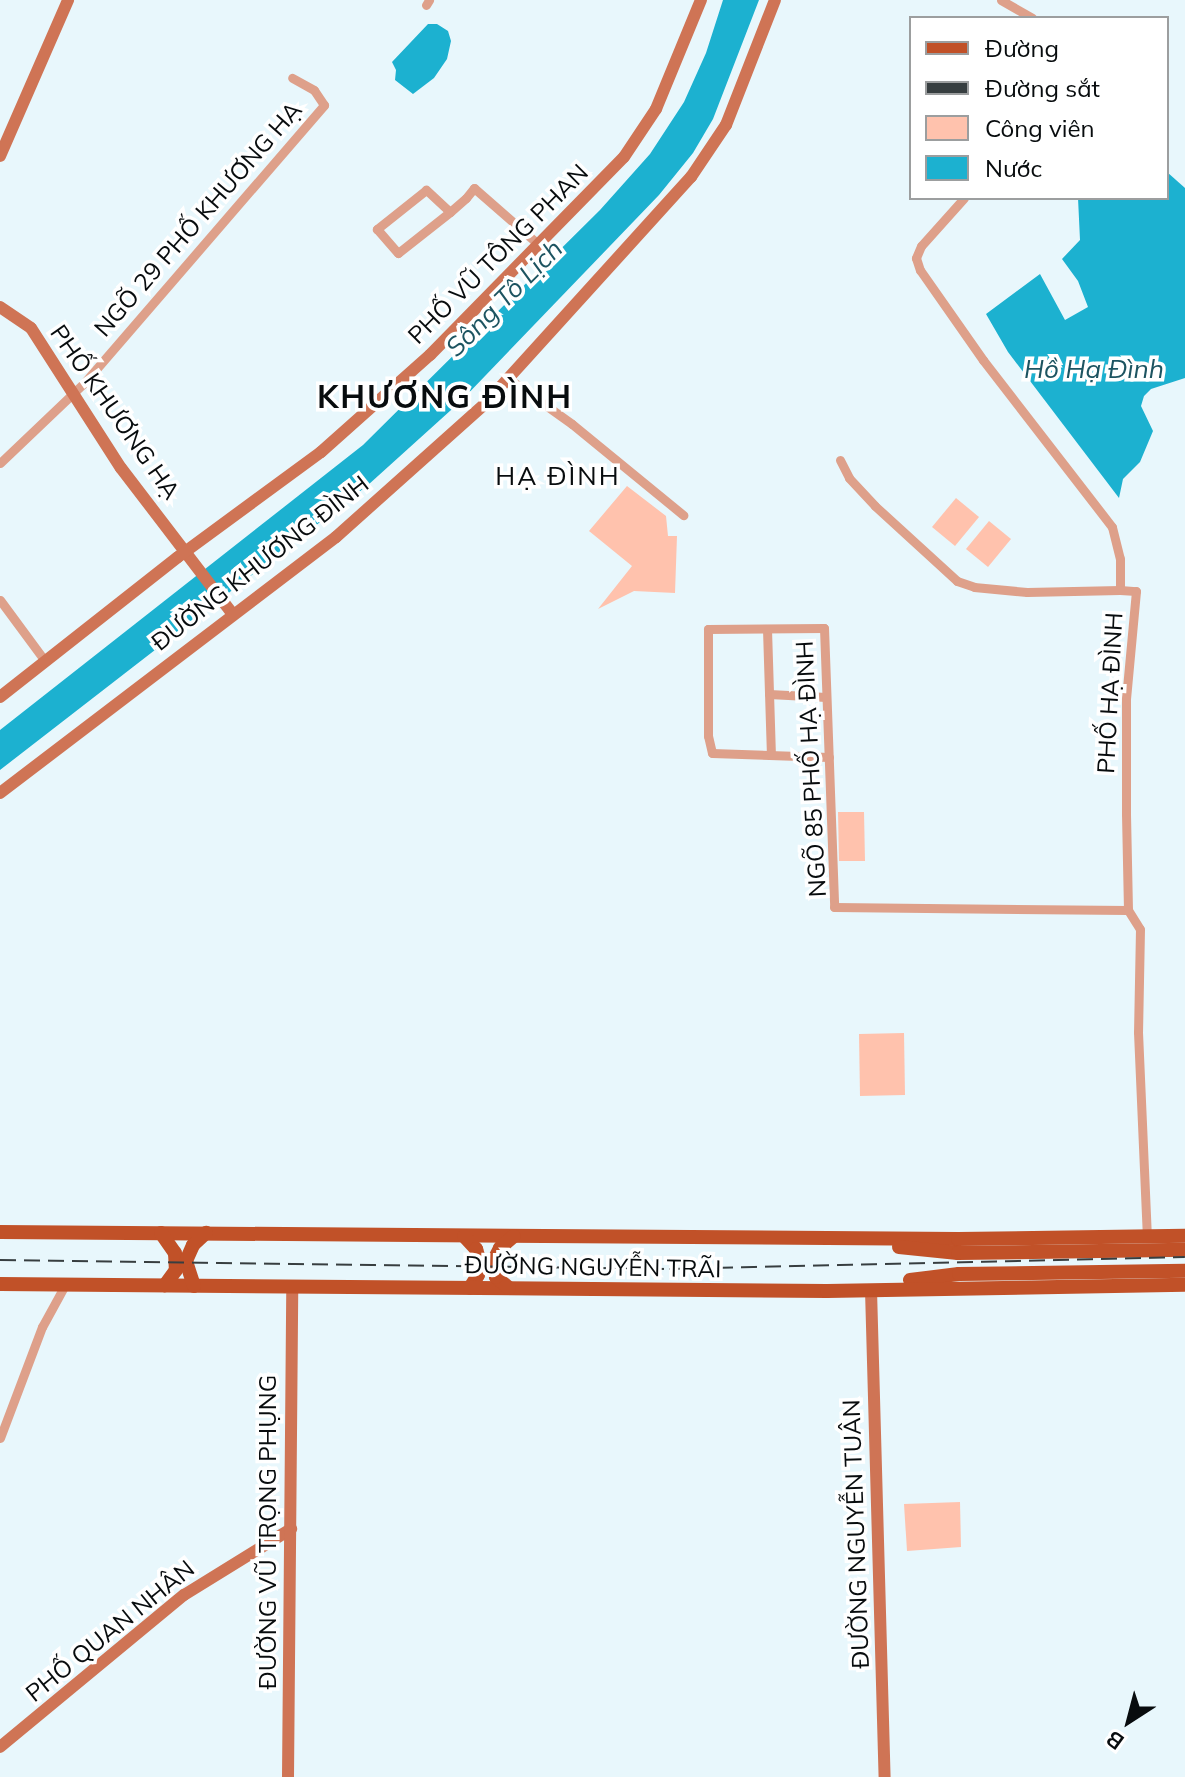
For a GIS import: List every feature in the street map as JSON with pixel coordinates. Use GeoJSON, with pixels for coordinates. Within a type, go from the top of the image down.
{"type":"FeatureCollection","features":[{"type":"Feature","properties":{"kind":"main road"},"geometry":{"type":"LineString","coordinates":[[0,156],[68,0]]}},
{"type":"Feature","properties":{"kind":"main road","name":"PHỐ VŨ TÔNG PHAN"},"geometry":{"type":"LineString","coordinates":[[0,697],[190,555],[379,404],[539,245],[606,177],[643,131],[667,87],[701,0]]}},
{"type":"Feature","properties":{"kind":"main road","name":"ĐƯỜNG KHƯƠNG ĐÌNH"},"geometry":{"type":"LineString","coordinates":[[0,793],[229,610],[336,537],[509,379],[654,222],[710,151],[726,125],[775,0]]}},
{"type":"Feature","properties":{"kind":"main road","name":"PHỐ KHƯƠNG HẠ"},"geometry":{"type":"LineString","coordinates":[[0,307],[31,328],[121,468],[229,610]]}},
{"type":"Feature","properties":{"kind":"main road","name":"ĐƯỜNG NGUYỄN TRÃI"},"geometry":{"type":"LineString","coordinates":[[0,1232],[827,1239],[1185,1236]]}},
{"type":"Feature","properties":{"kind":"main road"},"geometry":{"type":"LineString","coordinates":[[161,1233],[175,1253],[176,1262],[174,1274],[165,1285]]}},
{"type":"Feature","properties":{"kind":"main road"},"geometry":{"type":"LineString","coordinates":[[194,1286],[186,1261],[193,1245],[206,1233]]}},
{"type":"Feature","properties":{"kind":"main road"},"geometry":{"type":"LineString","coordinates":[[464,1236],[476,1249],[479,1259],[478,1275],[470,1288]]}},
{"type":"Feature","properties":{"kind":"main road"},"geometry":{"type":"LineString","coordinates":[[509,1288],[496,1277],[493,1262],[500,1248],[514,1236]]}},
{"type":"Feature","properties":{"kind":"main road"},"geometry":{"type":"LineString","coordinates":[[827,1239],[958,1253],[1185,1250]]}},
{"type":"Feature","properties":{"kind":"main road"},"geometry":{"type":"LineString","coordinates":[[827,1291],[959,1274],[1185,1271]]}},
{"type":"Feature","properties":{"kind":"main road","name":"ĐƯỜNG NGUYỄN TRÃI"},"geometry":{"type":"LineString","coordinates":[[0,1284],[827,1291],[1185,1285]]}},
{"type":"Feature","properties":{"kind":"main road","name":"ĐƯỜNG VŨ TRỌNG PHỤNG"},"geometry":{"type":"LineString","coordinates":[[288,1777],[292,1286]]}},
{"type":"Feature","properties":{"kind":"main road","name":"ĐƯỜNG NGUYỄN TUÂN"},"geometry":{"type":"LineString","coordinates":[[871,1290],[885,1777]]}},
{"type":"Feature","properties":{"kind":"main road","name":"PHỐ QUAN NHÂN"},"geometry":{"type":"LineString","coordinates":[[0,1747],[184,1595],[291,1529]]}},
{"type":"Feature","properties":{"kind":"street"},"geometry":{"type":"LineString","coordinates":[[1001,0],[1029,16]]}},
{"type":"Feature","properties":{"kind":"street","name":"NGÕ 29 PHỐ KHƯƠNG HẠ"},"geometry":{"type":"LineString","coordinates":[[72,390],[85,382],[324,105],[314,90],[292,78]]}},
{"type":"Feature","properties":{"kind":"street"},"geometry":{"type":"LineString","coordinates":[[450,212],[426,190],[377,229],[398,253],[450,212],[474,188],[539,245]]}},
{"type":"Feature","properties":{"kind":"street","name":"PHỐ HẠ ĐÌNH"},"geometry":{"type":"LineString","coordinates":[[962,200],[921,246],[916,258],[920,270],[983,360],[1112,527],[1120,559],[1120,590],[1136,591],[1126,699],[1128,910],[1140,929],[1138,1032],[1147,1236]]}},
{"type":"Feature","properties":{"kind":"street"},"geometry":{"type":"LineString","coordinates":[[509,379],[572,424],[683,515]]}},
{"type":"Feature","properties":{"kind":"street"},"geometry":{"type":"LineString","coordinates":[[0,463],[72,390]]}},
{"type":"Feature","properties":{"kind":"street"},"geometry":{"type":"LineString","coordinates":[[840,460],[849,478],[875,506],[957,581],[974,587],[1027,592],[1120,590]]}},
{"type":"Feature","properties":{"kind":"street"},"geometry":{"type":"LineString","coordinates":[[0,600],[45,661]]}},
{"type":"Feature","properties":{"kind":"street","name":"NGÕ 85 PHỐ HẠ ĐÌNH"},"geometry":{"type":"LineString","coordinates":[[767,629],[824,628],[834,907],[1128,910]]}},
{"type":"Feature","properties":{"kind":"street"},"geometry":{"type":"LineString","coordinates":[[771,755],[767,629],[708,629],[708,736],[712,753],[829,757]]}},
{"type":"Feature","properties":{"kind":"street"},"geometry":{"type":"LineString","coordinates":[[769,694],[826,697]]}},
{"type":"Feature","properties":{"kind":"street"},"geometry":{"type":"LineString","coordinates":[[0,1438],[42,1327],[65,1285]]}},
{"type":"Feature","properties":{"kind":"green space"},"geometry":{"type":"Polygon","coordinates":[[[627,486],[666,516],[668,536],[677,536],[675,593],[634,591],[598,609],[632,566],[589,531],[627,486]]]}},
{"type":"Feature","properties":{"kind":"green space"},"geometry":{"type":"Polygon","coordinates":[[[956,498],[979,517],[955,546],[932,527],[956,498]]]}},
{"type":"Feature","properties":{"kind":"green space"},"geometry":{"type":"Polygon","coordinates":[[[989,521],[1011,539],[988,567],[966,549],[989,521]]]}},
{"type":"Feature","properties":{"kind":"green space"},"geometry":{"type":"Polygon","coordinates":[[[838,812],[864,812],[865,861],[839,861],[838,812]]]}},
{"type":"Feature","properties":{"kind":"green space"},"geometry":{"type":"Polygon","coordinates":[[[904,1033],[905,1095],[860,1096],[859,1034],[904,1033]]]}},
{"type":"Feature","properties":{"kind":"green space"},"geometry":{"type":"Polygon","coordinates":[[[960,1502],[961,1547],[907,1551],[904,1504],[960,1502]]]}},
{"type":"Feature","properties":{"kind":"water"},"geometry":{"type":"Polygon","coordinates":[[[723,0],[759,0],[713,119],[693,153],[659,195],[461,401],[368,485],[0,770],[0,730],[363,445],[600,210],[650,154],[684,102],[706,53],[723,0]]]}},
{"type":"Feature","properties":{"kind":"water"},"geometry":{"type":"Polygon","coordinates":[[[428,24],[437,24],[448,31],[451,41],[447,59],[434,78],[413,94],[395,80],[396,70],[392,62],[428,24]]]}},
{"type":"Feature","properties":{"kind":"water","name":"Hồ Hạ Đình"},"geometry":{"type":"Polygon","coordinates":[[[1169,174],[1185,188],[1185,378],[1151,389],[1144,396],[1141,406],[1153,431],[1140,462],[1123,479],[1119,498],[1008,352],[986,314],[1040,274],[1065,320],[1088,307],[1078,281],[1062,259],[1080,240],[1078,200],[1169,200],[1169,174]]]}},
{"type":"Feature","properties":{"kind":"railway"},"geometry":{"type":"LineString","coordinates":[[0,1260],[669,1269],[1185,1257]]}},
{"type":"Feature","properties":{"kind":"district","name":"KHƯƠNG ĐÌNH"},"geometry":{"type":"Point","coordinates":[445,396]}},
{"type":"Feature","properties":{"kind":"district","name":"HẠ ĐÌNH"},"geometry":{"type":"Point","coordinates":[558,476]}},
{"type":"Feature","properties":{"kind":"water label","name":"Sông Tô Lịch"},"geometry":{"type":"Point","coordinates":[504,298]}}]}
